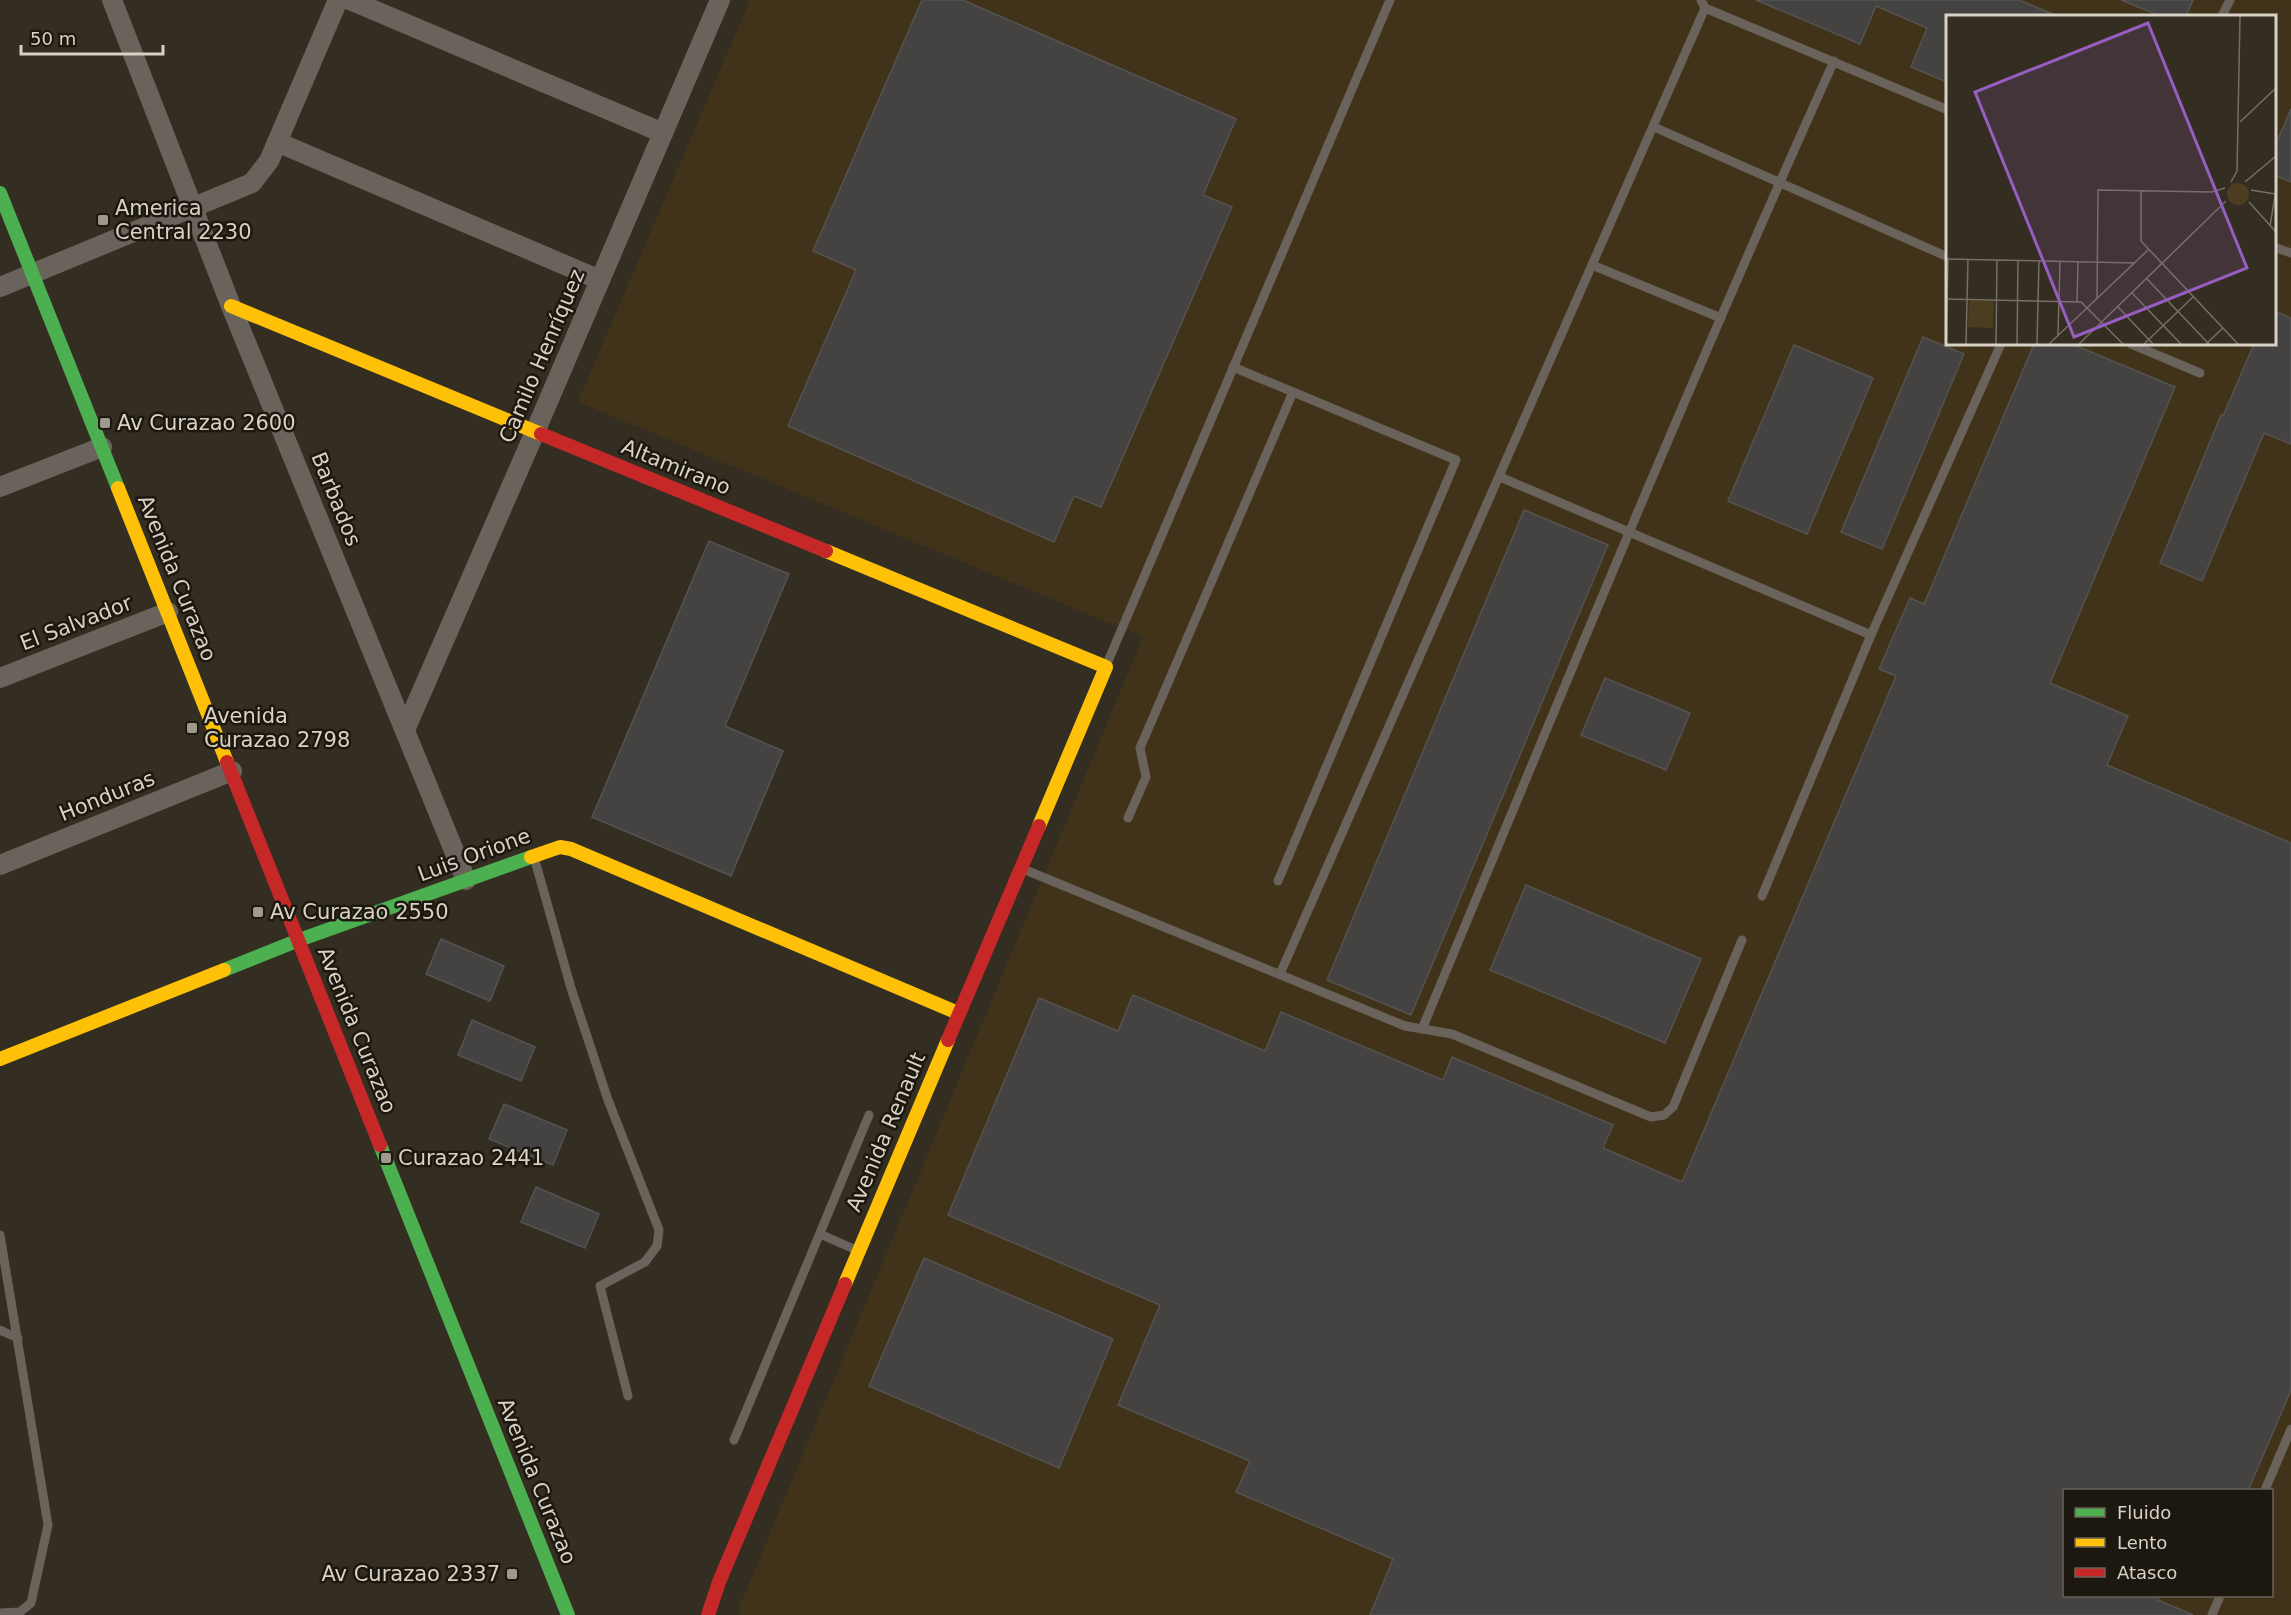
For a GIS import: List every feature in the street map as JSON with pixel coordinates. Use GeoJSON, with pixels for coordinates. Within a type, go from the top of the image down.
{"type":"FeatureCollection","features":[{"type":"Feature","properties":{"kind":"street","name":"Barbados"},"geometry":{"type":"LineString","coordinates":[[112,0],[231,306],[466,880]]}},
{"type":"Feature","properties":{"kind":"street"},"geometry":{"type":"LineString","coordinates":[[0,287],[252,183],[269,161],[338,0]]}},
{"type":"Feature","properties":{"kind":"street"},"geometry":{"type":"LineString","coordinates":[[350,0],[663,133]]}},
{"type":"Feature","properties":{"kind":"street","name":"Camilo Henríquez"},"geometry":{"type":"LineString","coordinates":[[405,730],[720,0]]}},
{"type":"Feature","properties":{"kind":"street"},"geometry":{"type":"LineString","coordinates":[[277,142],[600,280]]}},
{"type":"Feature","properties":{"kind":"street","name":"Avenida Curazao"},"geometry":{"type":"LineString","coordinates":[[0,193],[568,1615]]}},
{"type":"Feature","properties":{"kind":"street","name":"Altamirano"},"geometry":{"type":"LineString","coordinates":[[231,306],[1106,667]]}},
{"type":"Feature","properties":{"kind":"street"},"geometry":{"type":"LineString","coordinates":[[0,487],[102,447]]}},
{"type":"Feature","properties":{"kind":"street","name":"El Salvador"},"geometry":{"type":"LineString","coordinates":[[0,678],[168,612]]}},
{"type":"Feature","properties":{"kind":"street","name":"Avenida Renault"},"geometry":{"type":"LineString","coordinates":[[708,1615],[719,1582],[1106,667]]}},
{"type":"Feature","properties":{"kind":"street","name":"Honduras"},"geometry":{"type":"LineString","coordinates":[[0,866],[232,771]]}},
{"type":"Feature","properties":{"kind":"street","name":"Luis Orione"},"geometry":{"type":"LineString","coordinates":[[0,1059],[299,940],[560,847],[571,849],[958,1013]]}},
{"type":"Feature","properties":{"kind":"lane"},"geometry":{"type":"LineString","coordinates":[[1106,667],[1390,0]]}},
{"type":"Feature","properties":{"kind":"lane"},"geometry":{"type":"LineString","coordinates":[[2222,15],[2230,0]]}},
{"type":"Feature","properties":{"kind":"lane"},"geometry":{"type":"LineString","coordinates":[[1280,974],[1654,127],[1703,4],[1946,110]]}},
{"type":"Feature","properties":{"kind":"lane"},"geometry":{"type":"LineString","coordinates":[[1422,1029],[1721,318],[1834,61]]}},
{"type":"Feature","properties":{"kind":"lane"},"geometry":{"type":"LineString","coordinates":[[1654,127],[1946,257]]}},
{"type":"Feature","properties":{"kind":"lane"},"geometry":{"type":"LineString","coordinates":[[2276,248],[2291,253]]}},
{"type":"Feature","properties":{"kind":"lane"},"geometry":{"type":"LineString","coordinates":[[1592,265],[1721,318]]}},
{"type":"Feature","properties":{"kind":"lane"},"geometry":{"type":"LineString","coordinates":[[1762,896],[1871,635],[2001,345]]}},
{"type":"Feature","properties":{"kind":"lane"},"geometry":{"type":"LineString","coordinates":[[2133,345],[2200,373]]}},
{"type":"Feature","properties":{"kind":"lane"},"geometry":{"type":"LineString","coordinates":[[1233,367],[1456,460],[1278,881]]}},
{"type":"Feature","properties":{"kind":"lane"},"geometry":{"type":"LineString","coordinates":[[1128,818],[1146,777],[1140,748],[1293,392]]}},
{"type":"Feature","properties":{"kind":"lane"},"geometry":{"type":"LineString","coordinates":[[1500,477],[1871,635]]}},
{"type":"Feature","properties":{"kind":"lane"},"geometry":{"type":"LineString","coordinates":[[533,856],[571,988],[608,1100],[659,1230],[657,1246],[645,1262],[600,1286],[628,1396]]}},
{"type":"Feature","properties":{"kind":"lane"},"geometry":{"type":"LineString","coordinates":[[1020,867],[1405,1026],[1452,1034],[1651,1117],[1664,1115],[1673,1107],[1742,940]]}},
{"type":"Feature","properties":{"kind":"lane"},"geometry":{"type":"LineString","coordinates":[[734,1440],[869,1115]]}},
{"type":"Feature","properties":{"kind":"lane"},"geometry":{"type":"LineString","coordinates":[[820,1234],[858,1251]]}},
{"type":"Feature","properties":{"kind":"lane"},"geometry":{"type":"LineString","coordinates":[[0,1235],[48,1525],[31,1603],[20,1612],[0,1613]]}},
{"type":"Feature","properties":{"kind":"lane"},"geometry":{"type":"LineString","coordinates":[[0,1330],[18,1338]]}},
{"type":"Feature","properties":{"kind":"lane"},"geometry":{"type":"LineString","coordinates":[[2266,1489],[2291,1429]]}},
{"type":"Feature","properties":{"kind":"lane"},"geometry":{"type":"LineString","coordinates":[[2212,1615],[2220,1597]]}},
{"type":"Feature","properties":{"kind":"shaded area"},"geometry":{"type":"Polygon","coordinates":[[[750,0],[2291,0],[2291,1615],[742,1615],[739,1608],[1143,637],[578,402],[750,0]]]}},
{"type":"Feature","properties":{"kind":"building"},"geometry":{"type":"Polygon","coordinates":[[[922,0],[963,0],[1236,119],[1203,195],[1232,207],[1101,507],[1074,496],[1054,542],[788,426],[856,270],[813,251],[922,0]]]}},
{"type":"Feature","properties":{"kind":"building"},"geometry":{"type":"Polygon","coordinates":[[[1756,0],[2019,0],[2056,15],[1946,15],[1946,82],[1911,67],[1927,28],[1876,6],[1860,44],[1756,0]]]}},
{"type":"Feature","properties":{"kind":"building"},"geometry":{"type":"Polygon","coordinates":[[[2121,0],[2193,0],[2186,15],[2158,15],[2121,0]]]}},
{"type":"Feature","properties":{"kind":"building"},"geometry":{"type":"Polygon","coordinates":[[[2291,109],[2291,182],[2276,176],[2276,143],[2291,109]]]}},
{"type":"Feature","properties":{"kind":"building"},"geometry":{"type":"Polygon","coordinates":[[[2276,312],[2291,318],[2291,444],[2264,433],[2202,581],[2160,563],[2221,415],[2223,416],[2254,345],[2276,345],[2276,312]]]}},
{"type":"Feature","properties":{"kind":"building"},"geometry":{"type":"Polygon","coordinates":[[[1923,337],[1964,354],[1882,549],[1841,532],[1923,337]]]}},
{"type":"Feature","properties":{"kind":"building"},"geometry":{"type":"Polygon","coordinates":[[[1794,345],[1873,378],[1807,534],[1728,501],[1794,345]]]}},
{"type":"Feature","properties":{"kind":"building"},"geometry":{"type":"Polygon","coordinates":[[[2034,345],[2074,345],[2175,387],[2050,683],[2128,716],[2107,765],[2291,843],[2291,1390],[2249,1489],[2063,1489],[2063,1597],[2160,1597],[2158,1600],[2193,1615],[1370,1615],[1393,1559],[1236,1492],[1250,1461],[1118,1405],[1160,1305],[948,1215],[1039,998],[1118,1031],[1133,995],[1265,1051],[1281,1012],[1443,1080],[1452,1057],[1613,1125],[1603,1148],[1682,1182],[1896,676],[1879,669],[1910,598],[1924,604],[2034,345]]]}},
{"type":"Feature","properties":{"kind":"building"},"geometry":{"type":"Polygon","coordinates":[[[1524,510],[1608,545],[1411,1015],[1327,980],[1524,510]]]}},
{"type":"Feature","properties":{"kind":"building"},"geometry":{"type":"Polygon","coordinates":[[[709,541],[789,574],[725,726],[783,751],[731,876],[592,817],[709,541]]]}},
{"type":"Feature","properties":{"kind":"building"},"geometry":{"type":"Polygon","coordinates":[[[1605,678],[1690,713],[1666,770],[1581,735],[1605,678]]]}},
{"type":"Feature","properties":{"kind":"building"},"geometry":{"type":"Polygon","coordinates":[[[1526,885],[1701,959],[1665,1043],[1490,970],[1526,885]]]}},
{"type":"Feature","properties":{"kind":"building"},"geometry":{"type":"Polygon","coordinates":[[[441,939],[504,966],[490,1001],[426,974],[441,939]]]}},
{"type":"Feature","properties":{"kind":"building"},"geometry":{"type":"Polygon","coordinates":[[[472,1020],[535,1047],[521,1081],[458,1055],[472,1020]]]}},
{"type":"Feature","properties":{"kind":"building"},"geometry":{"type":"Polygon","coordinates":[[[504,1104],[567,1130],[553,1165],[489,1139],[504,1104]]]}},
{"type":"Feature","properties":{"kind":"building"},"geometry":{"type":"Polygon","coordinates":[[[536,1187],[599,1214],[585,1248],[521,1222],[536,1187]]]}},
{"type":"Feature","properties":{"kind":"building"},"geometry":{"type":"Polygon","coordinates":[[[924,1258],[1113,1339],[1059,1468],[869,1386],[924,1258]]]}},
{"type":"Feature","properties":{"kind":"traffic: fast"},"geometry":{"type":"LineString","coordinates":[[0,193],[118,488]]}},
{"type":"Feature","properties":{"kind":"traffic: fast"},"geometry":{"type":"LineString","coordinates":[[224,970],[299,940],[531,857]]}},
{"type":"Feature","properties":{"kind":"traffic: fast"},"geometry":{"type":"LineString","coordinates":[[380,1145],[568,1615]]}},
{"type":"Feature","properties":{"kind":"traffic: slow"},"geometry":{"type":"LineString","coordinates":[[231,306],[541,434]]}},
{"type":"Feature","properties":{"kind":"traffic: slow"},"geometry":{"type":"LineString","coordinates":[[118,488],[227,762]]}},
{"type":"Feature","properties":{"kind":"traffic: slow"},"geometry":{"type":"LineString","coordinates":[[826,551],[1106,667],[1039,826]]}},
{"type":"Feature","properties":{"kind":"traffic: slow"},"geometry":{"type":"LineString","coordinates":[[531,857],[560,847],[571,849],[958,1013]]}},
{"type":"Feature","properties":{"kind":"traffic: slow"},"geometry":{"type":"LineString","coordinates":[[0,1059],[224,970]]}},
{"type":"Feature","properties":{"kind":"traffic: slow"},"geometry":{"type":"LineString","coordinates":[[845,1284],[948,1040]]}},
{"type":"Feature","properties":{"kind":"traffic: jam"},"geometry":{"type":"LineString","coordinates":[[541,434],[826,551]]}},
{"type":"Feature","properties":{"kind":"traffic: jam"},"geometry":{"type":"LineString","coordinates":[[227,762],[380,1145]]}},
{"type":"Feature","properties":{"kind":"traffic: jam"},"geometry":{"type":"LineString","coordinates":[[948,1040],[1039,826]]}},
{"type":"Feature","properties":{"kind":"traffic: jam"},"geometry":{"type":"LineString","coordinates":[[708,1615],[719,1582],[845,1284]]}},
{"type":"Feature","properties":{"kind":"place","name":"America Central 2230"},"geometry":{"type":"Point","coordinates":[103,220]}},
{"type":"Feature","properties":{"kind":"place","name":"Av Curazao 2600"},"geometry":{"type":"Point","coordinates":[105,423]}},
{"type":"Feature","properties":{"kind":"place","name":"Avenida Curazao 2798"},"geometry":{"type":"Point","coordinates":[192,728]}},
{"type":"Feature","properties":{"kind":"place","name":"Av Curazao 2550"},"geometry":{"type":"Point","coordinates":[258,912]}},
{"type":"Feature","properties":{"kind":"place","name":"Curazao 2441"},"geometry":{"type":"Point","coordinates":[386,1158]}},
{"type":"Feature","properties":{"kind":"place","name":"Av Curazao 2337"},"geometry":{"type":"Point","coordinates":[512,1574]}}]}
